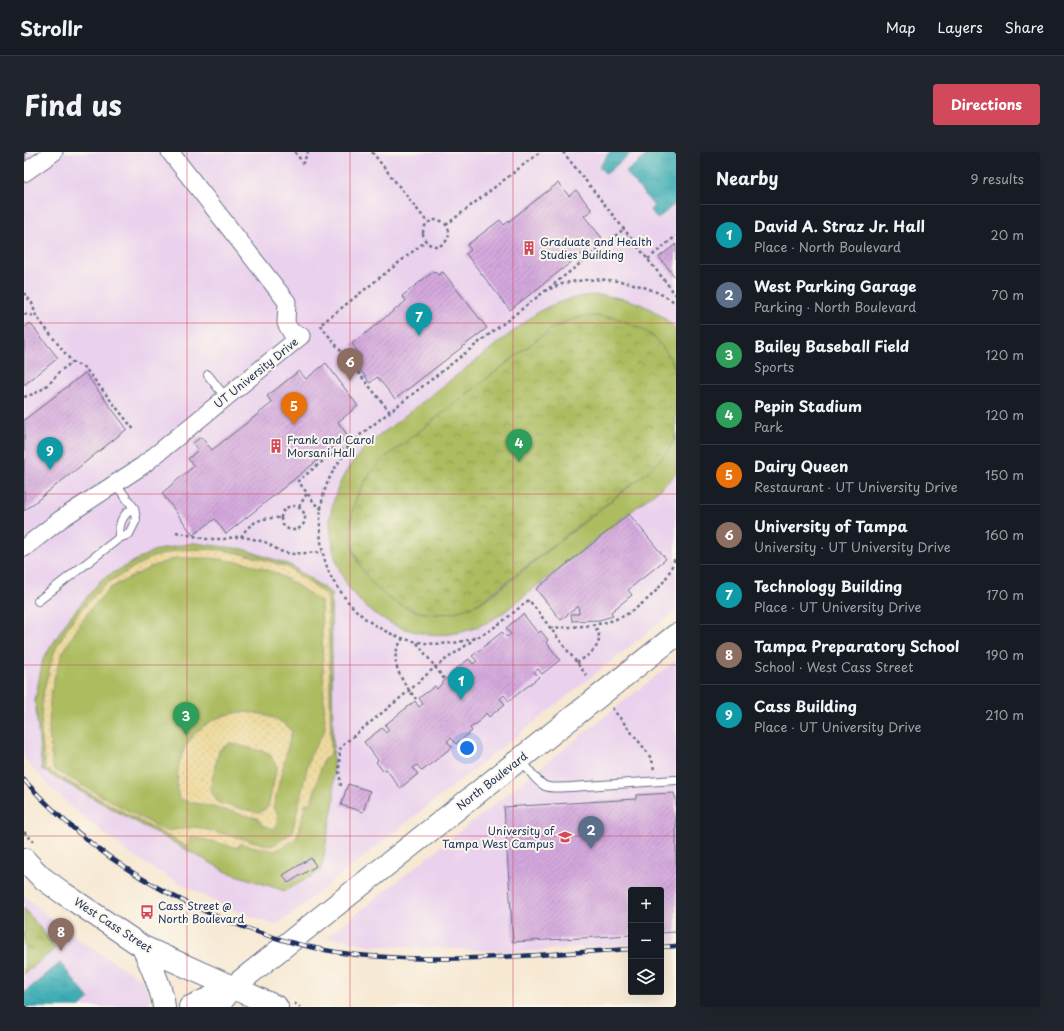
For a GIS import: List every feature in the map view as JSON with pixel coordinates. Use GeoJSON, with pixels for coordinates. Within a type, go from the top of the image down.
{"type":"FeatureCollection","features":[{"type":"Feature","properties":{"kind":"street"},"geometry":{"type":"LineString","coordinates":[[24,173],[54,152]]}},
{"type":"Feature","properties":{"kind":"street","name":"UT University Drive"},"geometry":{"type":"LineString","coordinates":[[24,548],[61,519],[142,466],[301,336],[291,332],[286,323],[287,302],[170,152]]}},
{"type":"Feature","properties":{"kind":"street","name":"North Boulevard"},"geometry":{"type":"LineString","coordinates":[[217,1007],[233,987],[676,636]]}},
{"type":"Feature","properties":{"kind":"street","name":"West Cass Street"},"geometry":{"type":"LineString","coordinates":[[24,859],[41,877],[143,947],[277,1007]]}},
{"type":"Feature","properties":{"kind":"street"},"geometry":{"type":"LineString","coordinates":[[143,947],[156,980],[164,1007]]}},
{"type":"Feature","properties":{"kind":"street","name":"North Boulevard"},"geometry":{"type":"LineString","coordinates":[[190,1007],[233,987]]}},
{"type":"Feature","properties":{"kind":"lane"},"geometry":{"type":"LineString","coordinates":[[208,375],[226,398]]}},
{"type":"Feature","properties":{"kind":"lane"},"geometry":{"type":"LineString","coordinates":[[38,602],[119,538],[129,534],[136,520],[134,508],[115,484]]}},
{"type":"Feature","properties":{"kind":"lane"},"geometry":{"type":"LineString","coordinates":[[119,538],[119,527],[126,512],[134,508]]}},
{"type":"Feature","properties":{"kind":"lane"},"geometry":{"type":"LineString","coordinates":[[520,759],[538,781],[545,786],[571,787],[676,780]]}},
{"type":"Feature","properties":{"kind":"path"},"geometry":{"type":"LineString","coordinates":[[295,152],[303,163],[308,152]]}},
{"type":"Feature","properties":{"kind":"path"},"geometry":{"type":"LineString","coordinates":[[372,152],[428,223]]}},
{"type":"Feature","properties":{"kind":"path"},"geometry":{"type":"LineString","coordinates":[[446,225],[540,152]]}},
{"type":"Feature","properties":{"kind":"path"},"geometry":{"type":"LineString","coordinates":[[562,152],[676,295]]}},
{"type":"Feature","properties":{"kind":"path"},"geometry":{"type":"LineString","coordinates":[[440,220],[446,225],[448,228],[449,237],[444,243],[436,246],[431,245],[426,241],[423,235],[423,230],[428,223],[431,221],[440,220]]}},
{"type":"Feature","properties":{"kind":"path"},"geometry":{"type":"LineString","coordinates":[[587,676],[529,600],[487,632],[477,637],[456,643],[444,644],[416,642],[395,636],[373,624],[360,615],[348,602],[332,578],[322,552],[320,523],[323,497],[330,478],[360,435],[624,229]]}},
{"type":"Feature","properties":{"kind":"path"},"geometry":{"type":"LineString","coordinates":[[648,259],[676,236]]}},
{"type":"Feature","properties":{"kind":"path"},"geometry":{"type":"LineString","coordinates":[[390,412],[320,325],[426,241]]}},
{"type":"Feature","properties":{"kind":"path"},"geometry":{"type":"LineString","coordinates":[[545,291],[561,284],[576,281],[605,280],[648,288],[676,303]]}},
{"type":"Feature","properties":{"kind":"path"},"geometry":{"type":"LineString","coordinates":[[24,293],[32,303],[36,316],[72,362],[85,368],[135,432]]}},
{"type":"Feature","properties":{"kind":"path"},"geometry":{"type":"LineString","coordinates":[[24,301],[28,298]]}},
{"type":"Feature","properties":{"kind":"path"},"geometry":{"type":"LineString","coordinates":[[24,314],[36,316]]}},
{"type":"Feature","properties":{"kind":"path"},"geometry":{"type":"LineString","coordinates":[[24,397],[42,390],[59,372],[72,362]]}},
{"type":"Feature","properties":{"kind":"path"},"geometry":{"type":"LineString","coordinates":[[298,481],[328,457],[351,446]]}},
{"type":"Feature","properties":{"kind":"path"},"geometry":{"type":"LineString","coordinates":[[296,478],[316,504],[322,509]]}},
{"type":"Feature","properties":{"kind":"path"},"geometry":{"type":"LineString","coordinates":[[299,507],[307,493]]}},
{"type":"Feature","properties":{"kind":"path"},"geometry":{"type":"LineString","coordinates":[[295,506],[302,510],[305,521],[300,528],[292,530],[288,529],[282,524],[281,518],[282,513],[287,507],[295,506]]}},
{"type":"Feature","properties":{"kind":"path"},"geometry":{"type":"LineString","coordinates":[[240,537],[244,531],[258,520],[281,518]]}},
{"type":"Feature","properties":{"kind":"path"},"geometry":{"type":"LineString","coordinates":[[176,532],[206,539],[244,537],[265,542],[280,551],[290,554],[322,552]]}},
{"type":"Feature","properties":{"kind":"path"},"geometry":{"type":"LineString","coordinates":[[550,628],[595,625],[626,616],[653,595],[666,579],[676,556]]}},
{"type":"Feature","properties":{"kind":"path"},"geometry":{"type":"LineString","coordinates":[[577,663],[595,648],[598,643],[599,637],[595,625]]}},
{"type":"Feature","properties":{"kind":"path"},"geometry":{"type":"LineString","coordinates":[[341,786],[339,771],[340,749],[344,743],[410,690],[435,667],[477,637]]}},
{"type":"Feature","properties":{"kind":"path"},"geometry":{"type":"LineString","coordinates":[[403,638],[396,653],[397,667],[416,699]]}},
{"type":"Feature","properties":{"kind":"path"},"geometry":{"type":"LineString","coordinates":[[416,642],[445,680]]}},
{"type":"Feature","properties":{"kind":"path"},"geometry":{"type":"LineString","coordinates":[[611,708],[648,753],[653,763],[656,781]]}},
{"type":"Feature","properties":{"kind":"shaded area"},"geometry":{"type":"Polygon","coordinates":[[[24,152],[676,152],[676,610],[277,924],[273,924],[222,905],[163,874],[133,856],[75,810],[47,784],[24,759],[24,152]]]}},
{"type":"Feature","properties":{"kind":"shaded area","name":"University of Tampa West Campus"},"geometry":{"type":"Polygon","coordinates":[[[676,660],[676,941],[664,942],[664,887],[628,887],[628,944],[516,952],[370,945],[327,937],[676,660]]]}},
{"type":"Feature","properties":{"kind":"shaded area"},"geometry":{"type":"Polygon","coordinates":[[[24,895],[47,915],[83,942],[145,982],[150,998],[148,1007],[24,1007],[24,895]]]}},
{"type":"Feature","properties":{"kind":"green space"},"geometry":{"type":"Polygon","coordinates":[[[595,295],[629,300],[649,308],[676,329],[676,370],[667,353],[588,316],[567,321],[558,325],[548,331],[385,458],[375,468],[361,489],[353,512],[352,537],[356,558],[369,578],[381,592],[395,602],[410,609],[426,613],[443,614],[459,611],[476,605],[492,595],[650,470],[668,450],[676,435],[676,474],[662,487],[503,613],[484,624],[457,633],[437,635],[425,634],[399,627],[376,615],[357,598],[347,585],[340,571],[333,548],[330,522],[331,510],[339,485],[350,466],[357,456],[370,443],[538,312],[566,300],[595,295]]]}},
{"type":"Feature","properties":{"kind":"green space"},"geometry":{"type":"Polygon","coordinates":[[[588,316],[613,317],[627,322],[654,337],[667,353],[676,370],[676,435],[668,450],[650,470],[481,602],[466,609],[450,613],[430,614],[412,609],[394,601],[379,590],[367,576],[357,559],[352,541],[352,512],[358,495],[367,479],[385,458],[548,331],[567,321],[588,316]]]}},
{"type":"Feature","properties":{"kind":"green space"},"geometry":{"type":"Polygon","coordinates":[[[193,543],[243,549],[290,565],[331,593],[334,800],[321,871],[285,891],[227,872],[42,770],[35,700],[43,659],[69,618],[102,579],[153,551],[193,543]]]}},
{"type":"Feature","properties":{"kind":"green space"},"geometry":{"type":"Polygon","coordinates":[[[24,908],[56,948],[24,974],[24,908]]]}},
{"type":"Feature","properties":{"kind":"sand"},"geometry":{"type":"Polygon","coordinates":[[[179,550],[222,550],[252,556],[287,567],[328,596],[331,754],[323,760],[311,804],[306,803],[296,839],[275,851],[240,844],[238,848],[190,836],[188,847],[45,769],[41,731],[42,698],[55,650],[69,625],[104,585],[153,557],[179,550]],[[176,558],[151,567],[110,588],[92,607],[63,652],[55,675],[50,700],[49,733],[53,769],[165,831],[196,827],[272,846],[292,833],[310,756],[325,730],[321,602],[294,583],[276,573],[247,563],[210,558],[176,558]]]}},
{"type":"Feature","properties":{"kind":"sand"},"geometry":{"type":"Polygon","coordinates":[[[242,712],[262,714],[287,725],[292,730],[273,808],[278,815],[275,829],[262,825],[257,818],[179,799],[177,783],[178,767],[190,740],[199,730],[211,721],[225,715],[242,712]],[[230,743],[219,750],[210,789],[218,803],[259,813],[268,807],[277,767],[269,753],[230,743]]]}},
{"type":"Feature","properties":{"kind":"water"},"geometry":{"type":"Polygon","coordinates":[[[610,152],[632,152],[606,174],[599,167],[610,152]]]}},
{"type":"Feature","properties":{"kind":"water"},"geometry":{"type":"Polygon","coordinates":[[[651,152],[676,152],[676,203],[657,219],[650,210],[654,206],[626,172],[651,152]]]}},
{"type":"Feature","properties":{"kind":"water"},"geometry":{"type":"Polygon","coordinates":[[[60,963],[89,999],[80,1007],[24,1007],[24,993],[60,963]]]}},
{"type":"Feature","properties":{"kind":"building"},"geometry":{"type":"Polygon","coordinates":[[[24,152],[26,152],[25,164],[24,164],[24,152]]]}},
{"type":"Feature","properties":{"kind":"building","name":"Graduate and Health Studies Building"},"geometry":{"type":"Polygon","coordinates":[[[558,183],[569,196],[576,190],[592,210],[584,216],[602,238],[510,310],[466,254],[471,250],[467,245],[500,220],[504,225],[558,183]]]}},
{"type":"Feature","properties":{"kind":"building"},"geometry":{"type":"Polygon","coordinates":[[[676,244],[676,278],[659,257],[676,244]]]}},
{"type":"Feature","properties":{"kind":"building"},"geometry":{"type":"Polygon","coordinates":[[[434,271],[438,275],[443,272],[487,328],[395,399],[377,377],[370,383],[355,363],[362,357],[352,344],[406,301],[402,296],[434,271]]]}},
{"type":"Feature","properties":{"kind":"building"},"geometry":{"type":"Polygon","coordinates":[[[30,323],[58,358],[24,385],[24,328],[30,323]]]}},
{"type":"Feature","properties":{"kind":"building","name":"Frank and Carol Morsani Hall"},"geometry":{"type":"Polygon","coordinates":[[[326,363],[358,406],[338,422],[348,436],[226,534],[215,519],[193,535],[162,493],[194,466],[188,459],[198,450],[193,443],[201,437],[212,450],[272,403],[267,396],[299,371],[306,379],[326,363]]]}},
{"type":"Feature","properties":{"kind":"building"},"geometry":{"type":"Polygon","coordinates":[[[85,373],[127,429],[24,511],[24,420],[85,373]]]}},
{"type":"Feature","properties":{"kind":"building"},"geometry":{"type":"Polygon","coordinates":[[[629,514],[666,559],[628,590],[632,595],[611,612],[613,616],[599,620],[572,621],[571,614],[579,614],[578,606],[561,620],[536,589],[629,514]]]}},
{"type":"Feature","properties":{"kind":"building"},"geometry":{"type":"Polygon","coordinates":[[[523,614],[538,633],[541,631],[548,640],[546,642],[560,660],[542,674],[538,669],[534,672],[539,677],[509,701],[504,695],[500,699],[505,704],[489,717],[486,713],[479,722],[470,728],[472,731],[456,744],[451,738],[447,741],[452,747],[422,771],[417,765],[413,768],[418,774],[400,788],[386,769],[383,771],[376,762],[378,760],[364,742],[382,728],[386,733],[389,730],[385,725],[415,701],[419,707],[423,704],[419,698],[435,686],[437,689],[450,676],[456,675],[453,671],[469,659],[473,664],[477,661],[472,656],[502,632],[507,637],[511,634],[506,628],[523,614]]]}},
{"type":"Feature","properties":{"kind":"building"},"geometry":{"type":"Polygon","coordinates":[[[348,784],[370,791],[363,812],[341,805],[348,784]]]}},
{"type":"Feature","properties":{"kind":"building"},"geometry":{"type":"Polygon","coordinates":[[[674,793],[676,797],[676,932],[664,933],[664,887],[628,887],[628,935],[513,942],[504,807],[636,799],[636,795],[674,793]]]}},
{"type":"Feature","properties":{"kind":"building"},"geometry":{"type":"Polygon","coordinates":[[[311,858],[316,866],[288,883],[283,875],[311,858]]]}},
{"type":"Feature","properties":{"kind":"railway"},"geometry":{"type":"LineString","coordinates":[[24,780],[58,815],[96,847],[125,868],[191,905],[226,920],[298,944],[334,952],[370,956],[435,959],[500,957],[628,949]]}},
{"type":"Feature","properties":{"kind":"railway"},"geometry":{"type":"LineString","coordinates":[[664,947],[676,946]]}},
{"type":"Feature","properties":{"kind":"place","name":"Graduate and Health Studies Building"},"geometry":{"type":"Point","coordinates":[529,248]}},
{"type":"Feature","properties":{"kind":"place","name":"Technology Building"},"geometry":{"type":"Point","coordinates":[419,336]}},
{"type":"Feature","properties":{"kind":"place","name":"University of Tampa"},"geometry":{"type":"Point","coordinates":[350,381]}},
{"type":"Feature","properties":{"kind":"place","name":"Dairy Queen"},"geometry":{"type":"Point","coordinates":[294,425]}},
{"type":"Feature","properties":{"kind":"place","name":"Frank and Carol Morsani Hall"},"geometry":{"type":"Point","coordinates":[276,446]}},
{"type":"Feature","properties":{"kind":"place","name":"Pepin Stadium"},"geometry":{"type":"Point","coordinates":[519,462]}},
{"type":"Feature","properties":{"kind":"place","name":"Cass Building"},"geometry":{"type":"Point","coordinates":[50,470]}},
{"type":"Feature","properties":{"kind":"place","name":"David A. Straz Jr. Hall"},"geometry":{"type":"Point","coordinates":[461,700]}},
{"type":"Feature","properties":{"kind":"place","name":"Bailey Baseball Field"},"geometry":{"type":"Point","coordinates":[186,735]}},
{"type":"Feature","properties":{"kind":"place","name":"University of Tampa West Campus"},"geometry":{"type":"Point","coordinates":[565,837]}},
{"type":"Feature","properties":{"kind":"place","name":"West Parking Garage"},"geometry":{"type":"Point","coordinates":[591,849]}},
{"type":"Feature","properties":{"kind":"place","name":"Cass Street @ North Boulevard"},"geometry":{"type":"Point","coordinates":[147,912]}},
{"type":"Feature","properties":{"kind":"place","name":"Tampa Preparatory School"},"geometry":{"type":"Point","coordinates":[61,951]}}]}
